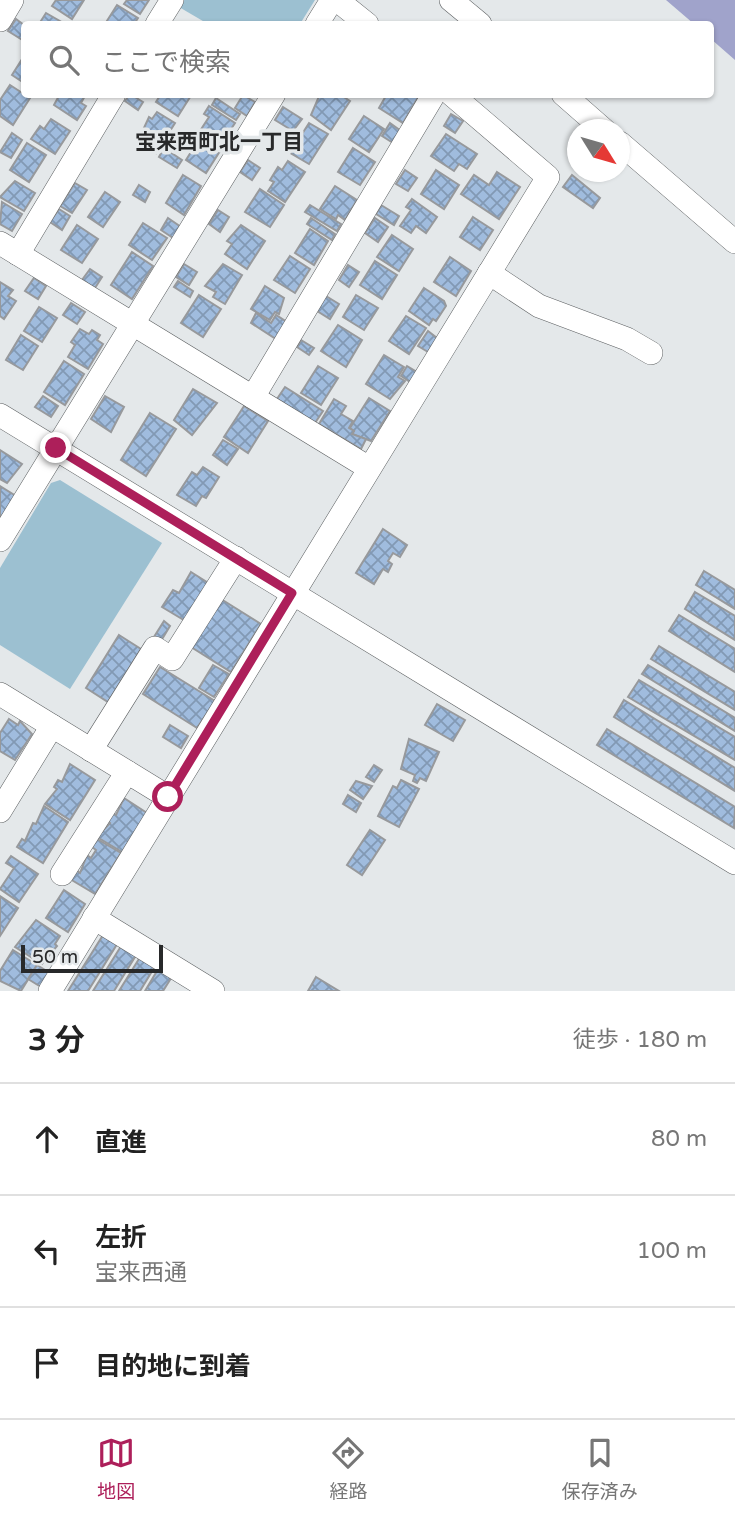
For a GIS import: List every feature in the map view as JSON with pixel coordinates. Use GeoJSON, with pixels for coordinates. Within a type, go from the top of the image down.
{"type":"FeatureCollection","features":[{"type":"Feature","properties":{"kind":"street"},"geometry":{"type":"LineString","coordinates":[[0,20],[12,0]]}},
{"type":"Feature","properties":{"kind":"street"},"geometry":{"type":"LineString","coordinates":[[159,21],[172,0]]}},
{"type":"Feature","properties":{"kind":"street"},"geometry":{"type":"LineString","coordinates":[[319,21],[332,0]]}},
{"type":"Feature","properties":{"kind":"street"},"geometry":{"type":"LineString","coordinates":[[337,0],[363,21]]}},
{"type":"Feature","properties":{"kind":"street"},"geometry":{"type":"LineString","coordinates":[[451,0],[476,21]]}},
{"type":"Feature","properties":{"kind":"street"},"geometry":{"type":"LineString","coordinates":[[111,98],[9,249],[369,468]]}},
{"type":"Feature","properties":{"kind":"street"},"geometry":{"type":"LineString","coordinates":[[0,540],[272,98]]}},
{"type":"Feature","properties":{"kind":"street"},"geometry":{"type":"LineString","coordinates":[[253,397],[432,98]]}},
{"type":"Feature","properties":{"kind":"street"},"geometry":{"type":"LineString","coordinates":[[50,991],[548,177],[456,98]]}},
{"type":"Feature","properties":{"kind":"street"},"geometry":{"type":"LineString","coordinates":[[568,98],[591,119]]}},
{"type":"Feature","properties":{"kind":"street"},"geometry":{"type":"LineString","coordinates":[[630,152],[735,242]]}},
{"type":"Feature","properties":{"kind":"street"},"geometry":{"type":"LineString","coordinates":[[489,273],[539,306],[627,339],[651,353]]}},
{"type":"Feature","properties":{"kind":"street"},"geometry":{"type":"LineString","coordinates":[[0,415],[735,863]]}},
{"type":"Feature","properties":{"kind":"street"},"geometry":{"type":"LineString","coordinates":[[91,750],[155,648],[172,659],[236,558]]}},
{"type":"Feature","properties":{"kind":"street"},"geometry":{"type":"LineString","coordinates":[[0,694],[168,797]]}},
{"type":"Feature","properties":{"kind":"street"},"geometry":{"type":"LineString","coordinates":[[0,811],[52,726]]}},
{"type":"Feature","properties":{"kind":"street"},"geometry":{"type":"LineString","coordinates":[[62,874],[127,772]]}},
{"type":"Feature","properties":{"kind":"street"},"geometry":{"type":"LineString","coordinates":[[94,918],[213,991]]}},
{"type":"Feature","properties":{"kind":"shaded area"},"geometry":{"type":"Polygon","coordinates":[[[184,0],[315,0],[302,21],[203,21],[179,7],[184,0]]]}},
{"type":"Feature","properties":{"kind":"shaded area"},"geometry":{"type":"Polygon","coordinates":[[[666,0],[735,0],[735,60],[714,42],[714,21],[690,21],[666,0]]]}},
{"type":"Feature","properties":{"kind":"shaded area"},"geometry":{"type":"Polygon","coordinates":[[[60,480],[162,543],[70,689],[0,645],[0,568],[51,483],[60,480]]]}},
{"type":"Feature","properties":{"kind":"building"},"geometry":{"type":"Polygon","coordinates":[[[56,0],[84,0],[72,19],[52,6],[56,0]]]}},
{"type":"Feature","properties":{"kind":"building"},"geometry":{"type":"Polygon","coordinates":[[[127,0],[149,0],[140,14],[124,4],[127,0]]]}},
{"type":"Feature","properties":{"kind":"building"},"geometry":{"type":"Polygon","coordinates":[[[117,5],[138,18],[136,21],[107,21],[117,5]]]}},
{"type":"Feature","properties":{"kind":"building"},"geometry":{"type":"Polygon","coordinates":[[[46,13],[60,21],[41,21],[46,13]]]}},
{"type":"Feature","properties":{"kind":"building"},"geometry":{"type":"Polygon","coordinates":[[[16,19],[21,23],[21,39],[8,31],[16,19]]]}},
{"type":"Feature","properties":{"kind":"building"},"geometry":{"type":"Polygon","coordinates":[[[21,61],[21,81],[12,75],[21,61]]]}},
{"type":"Feature","properties":{"kind":"building"},"geometry":{"type":"Polygon","coordinates":[[[10,85],[21,92],[21,98],[30,98],[13,125],[0,116],[0,100],[10,85]]]}},
{"type":"Feature","properties":{"kind":"building"},"geometry":{"type":"Polygon","coordinates":[[[58,98],[84,98],[81,103],[86,106],[77,120],[54,105],[58,98]]]}},
{"type":"Feature","properties":{"kind":"building"},"geometry":{"type":"Polygon","coordinates":[[[127,98],[136,98],[143,102],[138,110],[125,101],[127,98]]]}},
{"type":"Feature","properties":{"kind":"building"},"geometry":{"type":"Polygon","coordinates":[[[158,98],[189,98],[178,116],[156,102],[158,98]]]}},
{"type":"Feature","properties":{"kind":"building"},"geometry":{"type":"Polygon","coordinates":[[[216,98],[240,114],[236,120],[212,105],[216,98]]]}},
{"type":"Feature","properties":{"kind":"building"},"geometry":{"type":"Polygon","coordinates":[[[241,98],[255,102],[247,116],[235,108],[241,98]]]}},
{"type":"Feature","properties":{"kind":"building"},"geometry":{"type":"Polygon","coordinates":[[[318,98],[345,98],[350,101],[331,130],[311,115],[318,98]]]}},
{"type":"Feature","properties":{"kind":"building"},"geometry":{"type":"Polygon","coordinates":[[[385,98],[418,98],[403,123],[379,108],[385,98]]]}},
{"type":"Feature","properties":{"kind":"building"},"geometry":{"type":"Polygon","coordinates":[[[209,106],[235,123],[221,144],[200,131],[209,117],[204,114],[209,106]]]}},
{"type":"Feature","properties":{"kind":"building"},"geometry":{"type":"Polygon","coordinates":[[[283,107],[302,119],[293,131],[275,120],[283,107]]]}},
{"type":"Feature","properties":{"kind":"building"},"geometry":{"type":"Polygon","coordinates":[[[157,112],[175,123],[156,153],[138,141],[149,117],[152,119],[157,112]]]}},
{"type":"Feature","properties":{"kind":"building"},"geometry":{"type":"Polygon","coordinates":[[[451,114],[463,121],[455,133],[444,126],[451,114]]]}},
{"type":"Feature","properties":{"kind":"building"},"geometry":{"type":"Polygon","coordinates":[[[364,116],[384,129],[369,152],[349,139],[364,116]]]}},
{"type":"Feature","properties":{"kind":"building"},"geometry":{"type":"Polygon","coordinates":[[[51,119],[70,131],[55,154],[31,139],[40,126],[44,129],[51,119]]]}},
{"type":"Feature","properties":{"kind":"building"},"geometry":{"type":"Polygon","coordinates":[[[309,123],[328,134],[309,164],[285,150],[292,139],[297,142],[309,123]]]}},
{"type":"Feature","properties":{"kind":"building"},"geometry":{"type":"Polygon","coordinates":[[[390,123],[401,131],[393,143],[382,136],[390,123]]]}},
{"type":"Feature","properties":{"kind":"building"},"geometry":{"type":"Polygon","coordinates":[[[12,133],[22,140],[11,158],[0,152],[12,133]]]}},
{"type":"Feature","properties":{"kind":"building"},"geometry":{"type":"Polygon","coordinates":[[[446,134],[477,154],[467,169],[459,164],[454,171],[431,156],[446,134]]]}},
{"type":"Feature","properties":{"kind":"building"},"geometry":{"type":"Polygon","coordinates":[[[200,138],[220,151],[206,173],[186,160],[200,138]]]}},
{"type":"Feature","properties":{"kind":"building"},"geometry":{"type":"Polygon","coordinates":[[[27,143],[46,155],[29,182],[10,170],[27,143]]]}},
{"type":"Feature","properties":{"kind":"building"},"geometry":{"type":"Polygon","coordinates":[[[164,148],[182,160],[177,168],[159,157],[164,148]]]}},
{"type":"Feature","properties":{"kind":"building"},"geometry":{"type":"Polygon","coordinates":[[[353,148],[375,162],[360,185],[338,172],[353,148]]]}},
{"type":"Feature","properties":{"kind":"building"},"geometry":{"type":"Polygon","coordinates":[[[248,160],[260,168],[252,180],[240,172],[248,160]]]}},
{"type":"Feature","properties":{"kind":"building"},"geometry":{"type":"Polygon","coordinates":[[[288,161],[305,172],[285,202],[268,191],[274,182],[270,180],[278,167],[282,170],[288,161]]]}},
{"type":"Feature","properties":{"kind":"building"},"geometry":{"type":"Polygon","coordinates":[[[405,170],[417,178],[408,191],[396,184],[405,170]]]}},
{"type":"Feature","properties":{"kind":"building"},"geometry":{"type":"Polygon","coordinates":[[[436,170],[459,185],[444,209],[421,194],[436,170]]]}},
{"type":"Feature","properties":{"kind":"building"},"geometry":{"type":"Polygon","coordinates":[[[497,172],[520,187],[499,219],[461,194],[474,175],[489,185],[497,172]]]}},
{"type":"Feature","properties":{"kind":"building"},"geometry":{"type":"Polygon","coordinates":[[[183,175],[201,186],[184,215],[166,203],[183,175]]]}},
{"type":"Feature","properties":{"kind":"building"},"geometry":{"type":"Polygon","coordinates":[[[15,181],[35,193],[24,211],[0,197],[15,181]]]}},
{"type":"Feature","properties":{"kind":"building"},"geometry":{"type":"Polygon","coordinates":[[[567,182],[581,182],[600,198],[593,208],[563,187],[567,182]]]}},
{"type":"Feature","properties":{"kind":"building"},"geometry":{"type":"Polygon","coordinates":[[[75,183],[87,190],[72,213],[60,206],[75,183]]]}},
{"type":"Feature","properties":{"kind":"building"},"geometry":{"type":"Polygon","coordinates":[[[139,185],[150,192],[145,202],[133,195],[139,185]]]}},
{"type":"Feature","properties":{"kind":"building"},"geometry":{"type":"Polygon","coordinates":[[[335,186],[357,200],[345,220],[338,215],[336,219],[320,209],[335,186]]]}},
{"type":"Feature","properties":{"kind":"building"},"geometry":{"type":"Polygon","coordinates":[[[260,189],[284,205],[270,227],[245,212],[260,189]]]}},
{"type":"Feature","properties":{"kind":"building"},"geometry":{"type":"Polygon","coordinates":[[[105,192],[120,202],[103,227],[88,217],[105,192]]]}},
{"type":"Feature","properties":{"kind":"building"},"geometry":{"type":"Polygon","coordinates":[[[412,199],[437,217],[426,233],[416,226],[411,233],[400,226],[411,210],[406,207],[412,199]]]}},
{"type":"Feature","properties":{"kind":"building"},"geometry":{"type":"Polygon","coordinates":[[[2,202],[22,214],[12,231],[0,224],[2,202]]]}},
{"type":"Feature","properties":{"kind":"building"},"geometry":{"type":"Polygon","coordinates":[[[310,205],[341,224],[337,231],[305,212],[310,205]]]}},
{"type":"Feature","properties":{"kind":"building"},"geometry":{"type":"Polygon","coordinates":[[[381,205],[399,216],[394,225],[376,214],[381,205]]]}},
{"type":"Feature","properties":{"kind":"building"},"geometry":{"type":"Polygon","coordinates":[[[59,209],[70,216],[62,230],[50,222],[59,209]]]}},
{"type":"Feature","properties":{"kind":"building"},"geometry":{"type":"Polygon","coordinates":[[[218,210],[229,217],[220,232],[209,224],[218,210]]]}},
{"type":"Feature","properties":{"kind":"building"},"geometry":{"type":"Polygon","coordinates":[[[473,217],[493,230],[480,250],[460,237],[473,217]]]}},
{"type":"Feature","properties":{"kind":"building"},"geometry":{"type":"Polygon","coordinates":[[[168,218],[181,227],[173,238],[161,230],[168,218]]]}},
{"type":"Feature","properties":{"kind":"building"},"geometry":{"type":"Polygon","coordinates":[[[311,218],[335,234],[332,240],[307,224],[311,218]]]}},
{"type":"Feature","properties":{"kind":"building"},"geometry":{"type":"Polygon","coordinates":[[[375,218],[388,227],[378,242],[365,233],[375,218]]]}},
{"type":"Feature","properties":{"kind":"building"},"geometry":{"type":"Polygon","coordinates":[[[143,223],[167,238],[152,260],[129,245],[143,223]]]}},
{"type":"Feature","properties":{"kind":"building"},"geometry":{"type":"Polygon","coordinates":[[[77,225],[98,239],[82,263],[61,250],[77,225]]]}},
{"type":"Feature","properties":{"kind":"building"},"geometry":{"type":"Polygon","coordinates":[[[241,225],[265,241],[247,269],[225,254],[232,244],[227,241],[241,225]]]}},
{"type":"Feature","properties":{"kind":"building"},"geometry":{"type":"Polygon","coordinates":[[[310,229],[328,241],[314,265],[295,253],[310,229]]]}},
{"type":"Feature","properties":{"kind":"building"},"geometry":{"type":"Polygon","coordinates":[[[392,235],[413,249],[399,271],[377,257],[392,235]]]}},
{"type":"Feature","properties":{"kind":"building"},"geometry":{"type":"Polygon","coordinates":[[[132,252],[153,266],[132,299],[111,285],[132,252]]]}},
{"type":"Feature","properties":{"kind":"building"},"geometry":{"type":"Polygon","coordinates":[[[290,256],[310,269],[295,293],[274,280],[290,256]]]}},
{"type":"Feature","properties":{"kind":"building"},"geometry":{"type":"Polygon","coordinates":[[[450,257],[471,271],[456,296],[434,282],[450,257]]]}},
{"type":"Feature","properties":{"kind":"building"},"geometry":{"type":"Polygon","coordinates":[[[375,261],[397,275],[382,299],[360,285],[375,261]]]}},
{"type":"Feature","properties":{"kind":"building"},"geometry":{"type":"Polygon","coordinates":[[[184,264],[197,272],[189,285],[176,277],[184,264]]]}},
{"type":"Feature","properties":{"kind":"building"},"geometry":{"type":"Polygon","coordinates":[[[223,264],[242,275],[225,304],[213,297],[216,292],[205,286],[223,264]]]}},
{"type":"Feature","properties":{"kind":"building"},"geometry":{"type":"Polygon","coordinates":[[[348,265],[359,272],[349,287],[339,280],[348,265]]]}},
{"type":"Feature","properties":{"kind":"building"},"geometry":{"type":"Polygon","coordinates":[[[90,269],[102,277],[95,288],[82,280],[90,269]]]}},
{"type":"Feature","properties":{"kind":"building"},"geometry":{"type":"Polygon","coordinates":[[[34,278],[46,286],[38,299],[25,291],[34,278]]]}},
{"type":"Feature","properties":{"kind":"building"},"geometry":{"type":"Polygon","coordinates":[[[178,281],[193,291],[190,297],[174,287],[178,281]]]}},
{"type":"Feature","properties":{"kind":"building"},"geometry":{"type":"Polygon","coordinates":[[[0,282],[13,290],[8,296],[16,301],[4,319],[0,316],[0,282]]]}},
{"type":"Feature","properties":{"kind":"building"},"geometry":{"type":"Polygon","coordinates":[[[265,286],[284,298],[279,314],[275,312],[270,320],[251,309],[265,286]]]}},
{"type":"Feature","properties":{"kind":"building"},"geometry":{"type":"Polygon","coordinates":[[[424,288],[444,301],[446,306],[436,321],[433,319],[429,325],[409,311],[424,288]]]}},
{"type":"Feature","properties":{"kind":"building"},"geometry":{"type":"Polygon","coordinates":[[[199,295],[221,309],[203,337],[181,323],[199,295]]]}},
{"type":"Feature","properties":{"kind":"building"},"geometry":{"type":"Polygon","coordinates":[[[356,295],[378,308],[364,330],[343,317],[356,295]]]}},
{"type":"Feature","properties":{"kind":"building"},"geometry":{"type":"Polygon","coordinates":[[[326,296],[339,304],[330,319],[317,311],[326,296]]]}},
{"type":"Feature","properties":{"kind":"building"},"geometry":{"type":"Polygon","coordinates":[[[71,303],[85,312],[77,324],[63,315],[71,303]]]}},
{"type":"Feature","properties":{"kind":"building"},"geometry":{"type":"Polygon","coordinates":[[[39,307],[57,318],[42,342],[24,331],[39,307]]]}},
{"type":"Feature","properties":{"kind":"building"},"geometry":{"type":"Polygon","coordinates":[[[256,313],[271,323],[276,315],[287,322],[276,339],[251,323],[256,313]]]}},
{"type":"Feature","properties":{"kind":"building"},"geometry":{"type":"Polygon","coordinates":[[[406,316],[426,328],[409,354],[389,341],[406,316]]]}},
{"type":"Feature","properties":{"kind":"building"},"geometry":{"type":"Polygon","coordinates":[[[338,325],[362,340],[346,367],[321,351],[338,325]]]}},
{"type":"Feature","properties":{"kind":"building"},"geometry":{"type":"Polygon","coordinates":[[[80,329],[89,334],[92,330],[100,335],[97,340],[103,344],[88,369],[68,357],[75,345],[71,342],[80,329]]]}},
{"type":"Feature","properties":{"kind":"building"},"geometry":{"type":"Polygon","coordinates":[[[428,331],[437,338],[428,352],[418,346],[428,331]]]}},
{"type":"Feature","properties":{"kind":"building"},"geometry":{"type":"Polygon","coordinates":[[[21,335],[38,346],[23,370],[6,360],[21,335]]]}},
{"type":"Feature","properties":{"kind":"building"},"geometry":{"type":"Polygon","coordinates":[[[301,340],[314,348],[309,355],[297,347],[301,340]]]}},
{"type":"Feature","properties":{"kind":"building"},"geometry":{"type":"Polygon","coordinates":[[[384,355],[404,367],[398,377],[405,381],[390,399],[366,384],[384,355]]]}},
{"type":"Feature","properties":{"kind":"building"},"geometry":{"type":"Polygon","coordinates":[[[64,361],[84,374],[65,405],[44,392],[64,361]]]}},
{"type":"Feature","properties":{"kind":"building"},"geometry":{"type":"Polygon","coordinates":[[[318,366],[338,378],[321,405],[301,393],[318,366]]]}},
{"type":"Feature","properties":{"kind":"building"},"geometry":{"type":"Polygon","coordinates":[[[407,366],[417,372],[410,382],[401,376],[407,366]]]}},
{"type":"Feature","properties":{"kind":"building"},"geometry":{"type":"Polygon","coordinates":[[[285,387],[323,411],[315,423],[277,399],[285,387]]]}},
{"type":"Feature","properties":{"kind":"building"},"geometry":{"type":"Polygon","coordinates":[[[193,389],[217,403],[192,435],[174,420],[193,389]]]}},
{"type":"Feature","properties":{"kind":"building"},"geometry":{"type":"Polygon","coordinates":[[[43,396],[58,406],[51,417],[35,407],[43,396]]]}},
{"type":"Feature","properties":{"kind":"building"},"geometry":{"type":"Polygon","coordinates":[[[105,396],[124,407],[111,432],[91,419],[105,396]]]}},
{"type":"Feature","properties":{"kind":"building"},"geometry":{"type":"Polygon","coordinates":[[[369,398],[390,411],[371,441],[352,434],[354,431],[350,428],[369,398]]]}},
{"type":"Feature","properties":{"kind":"building"},"geometry":{"type":"Polygon","coordinates":[[[334,399],[346,406],[341,414],[353,421],[349,428],[354,431],[352,434],[366,439],[361,449],[319,424],[334,399]]]}},
{"type":"Feature","properties":{"kind":"building"},"geometry":{"type":"Polygon","coordinates":[[[244,406],[268,421],[248,453],[224,437],[244,406]]]}},
{"type":"Feature","properties":{"kind":"building"},"geometry":{"type":"Polygon","coordinates":[[[150,413],[176,429],[146,476],[121,460],[150,413]]]}},
{"type":"Feature","properties":{"kind":"building"},"geometry":{"type":"Polygon","coordinates":[[[223,440],[238,449],[227,465],[213,455],[223,440]]]}},
{"type":"Feature","properties":{"kind":"building"},"geometry":{"type":"Polygon","coordinates":[[[0,450],[22,464],[7,483],[0,479],[0,450]]]}},
{"type":"Feature","properties":{"kind":"building"},"geometry":{"type":"Polygon","coordinates":[[[203,467],[219,477],[206,498],[202,496],[196,506],[177,495],[192,472],[197,475],[203,467]]]}},
{"type":"Feature","properties":{"kind":"building"},"geometry":{"type":"Polygon","coordinates":[[[0,486],[16,496],[0,521],[0,486]]]}},
{"type":"Feature","properties":{"kind":"building"},"geometry":{"type":"Polygon","coordinates":[[[383,529],[407,545],[400,557],[393,553],[388,561],[392,564],[388,572],[383,569],[374,584],[356,573],[383,529]]]}},
{"type":"Feature","properties":{"kind":"building"},"geometry":{"type":"Polygon","coordinates":[[[704,571],[735,590],[735,609],[696,585],[704,571]]]}},
{"type":"Feature","properties":{"kind":"building"},"geometry":{"type":"Polygon","coordinates":[[[191,572],[210,584],[187,622],[162,607],[173,590],[179,593],[191,572]]]}},
{"type":"Feature","properties":{"kind":"building"},"geometry":{"type":"Polygon","coordinates":[[[695,592],[735,616],[735,640],[685,609],[695,592]]]}},
{"type":"Feature","properties":{"kind":"building"},"geometry":{"type":"Polygon","coordinates":[[[221,599],[261,624],[231,672],[191,647],[221,599]]]}},
{"type":"Feature","properties":{"kind":"building"},"geometry":{"type":"Polygon","coordinates":[[[679,615],[735,649],[735,672],[669,631],[679,615]]]}},
{"type":"Feature","properties":{"kind":"building"},"geometry":{"type":"Polygon","coordinates":[[[164,621],[170,626],[161,641],[154,637],[164,621]]]}},
{"type":"Feature","properties":{"kind":"building"},"geometry":{"type":"Polygon","coordinates":[[[119,635],[141,649],[108,702],[86,688],[119,635]]]}},
{"type":"Feature","properties":{"kind":"building"},"geometry":{"type":"Polygon","coordinates":[[[659,646],[735,692],[735,710],[651,659],[659,646]]]}},
{"type":"Feature","properties":{"kind":"building"},"geometry":{"type":"Polygon","coordinates":[[[213,665],[229,674],[214,697],[199,688],[213,665]]]}},
{"type":"Feature","properties":{"kind":"building"},"geometry":{"type":"Polygon","coordinates":[[[648,665],[735,718],[735,731],[642,674],[648,665]]]}},
{"type":"Feature","properties":{"kind":"building"},"geometry":{"type":"Polygon","coordinates":[[[160,667],[215,701],[197,728],[143,694],[160,667]]]}},
{"type":"Feature","properties":{"kind":"building"},"geometry":{"type":"Polygon","coordinates":[[[639,680],[735,737],[735,760],[628,697],[639,680]]]}},
{"type":"Feature","properties":{"kind":"building"},"geometry":{"type":"Polygon","coordinates":[[[624,700],[735,768],[735,791],[614,717],[624,700]]]}},
{"type":"Feature","properties":{"kind":"building"},"geometry":{"type":"Polygon","coordinates":[[[437,704],[465,720],[453,741],[425,725],[437,704]]]}},
{"type":"Feature","properties":{"kind":"building"},"geometry":{"type":"Polygon","coordinates":[[[9,719],[18,725],[20,721],[32,734],[15,760],[0,751],[0,733],[9,719]]]}},
{"type":"Feature","properties":{"kind":"building"},"geometry":{"type":"Polygon","coordinates":[[[170,725],[188,736],[181,748],[163,737],[170,725]]]}},
{"type":"Feature","properties":{"kind":"building"},"geometry":{"type":"Polygon","coordinates":[[[607,729],[735,807],[734,828],[597,745],[607,729]]]}},
{"type":"Feature","properties":{"kind":"building"},"geometry":{"type":"Polygon","coordinates":[[[409,739],[439,752],[426,781],[420,778],[417,783],[413,781],[415,775],[401,769],[409,739]]]}},
{"type":"Feature","properties":{"kind":"building"},"geometry":{"type":"Polygon","coordinates":[[[70,764],[95,780],[70,820],[45,804],[57,789],[54,787],[58,780],[62,782],[70,764]]]}},
{"type":"Feature","properties":{"kind":"building"},"geometry":{"type":"Polygon","coordinates":[[[374,765],[382,770],[374,782],[366,777],[374,765]]]}},
{"type":"Feature","properties":{"kind":"building"},"geometry":{"type":"Polygon","coordinates":[[[401,780],[419,789],[399,827],[378,816],[393,786],[397,788],[401,780]]]}},
{"type":"Feature","properties":{"kind":"building"},"geometry":{"type":"Polygon","coordinates":[[[356,781],[372,786],[363,799],[350,790],[356,781]]]}},
{"type":"Feature","properties":{"kind":"building"},"geometry":{"type":"Polygon","coordinates":[[[348,795],[361,803],[356,812],[343,804],[348,795]]]}},
{"type":"Feature","properties":{"kind":"building"},"geometry":{"type":"Polygon","coordinates":[[[124,798],[147,813],[122,852],[97,837],[110,823],[107,820],[112,813],[116,815],[124,798]]]}},
{"type":"Feature","properties":{"kind":"building"},"geometry":{"type":"Polygon","coordinates":[[[44,806],[68,822],[43,863],[17,847],[22,839],[25,841],[44,806]]]}},
{"type":"Feature","properties":{"kind":"building"},"geometry":{"type":"Polygon","coordinates":[[[370,830],[385,840],[362,875],[347,865],[370,830]]]}},
{"type":"Feature","properties":{"kind":"building"},"geometry":{"type":"Polygon","coordinates":[[[97,839],[121,853],[95,894],[70,879],[76,870],[80,873],[87,855],[91,858],[96,850],[92,847],[97,839]]]}},
{"type":"Feature","properties":{"kind":"building"},"geometry":{"type":"Polygon","coordinates":[[[11,856],[38,874],[19,902],[0,889],[14,868],[6,863],[11,856]]]}},
{"type":"Feature","properties":{"kind":"building"},"geometry":{"type":"Polygon","coordinates":[[[64,890],[85,904],[68,932],[46,918],[64,890]]]}},
{"type":"Feature","properties":{"kind":"building"},"geometry":{"type":"Polygon","coordinates":[[[0,896],[18,908],[0,936],[0,896]]]}},
{"type":"Feature","properties":{"kind":"building"},"geometry":{"type":"Polygon","coordinates":[[[36,920],[60,936],[55,944],[57,946],[42,964],[15,947],[36,920]]]}},
{"type":"Feature","properties":{"kind":"building"},"geometry":{"type":"Polygon","coordinates":[[[105,932],[119,941],[88,991],[68,991],[105,932]]]}},
{"type":"Feature","properties":{"kind":"building"},"geometry":{"type":"Polygon","coordinates":[[[123,943],[138,952],[114,991],[93,991],[123,943]]]}},
{"type":"Feature","properties":{"kind":"building"},"geometry":{"type":"Polygon","coordinates":[[[13,950],[37,965],[21,991],[0,981],[0,971],[13,950]]]}},
{"type":"Feature","properties":{"kind":"building"},"geometry":{"type":"Polygon","coordinates":[[[142,954],[157,963],[140,991],[119,991],[142,954]]]}},
{"type":"Feature","properties":{"kind":"building"},"geometry":{"type":"Polygon","coordinates":[[[37,965],[50,973],[41,987],[28,979],[37,965]]]}},
{"type":"Feature","properties":{"kind":"building"},"geometry":{"type":"Polygon","coordinates":[[[160,966],[173,975],[163,991],[145,991],[160,966]]]}},
{"type":"Feature","properties":{"kind":"building"},"geometry":{"type":"Polygon","coordinates":[[[316,977],[339,991],[308,991],[316,977]]]}},
{"type":"Feature","properties":{"kind":"district","name":"宝来西町北一丁目"},"geometry":{"type":"Point","coordinates":[219,142]}},
{"type":"Feature","properties":{"kind":"route"},"geometry":{"type":"LineString","coordinates":[[56,448],[292,593],[168,797]]}}]}
